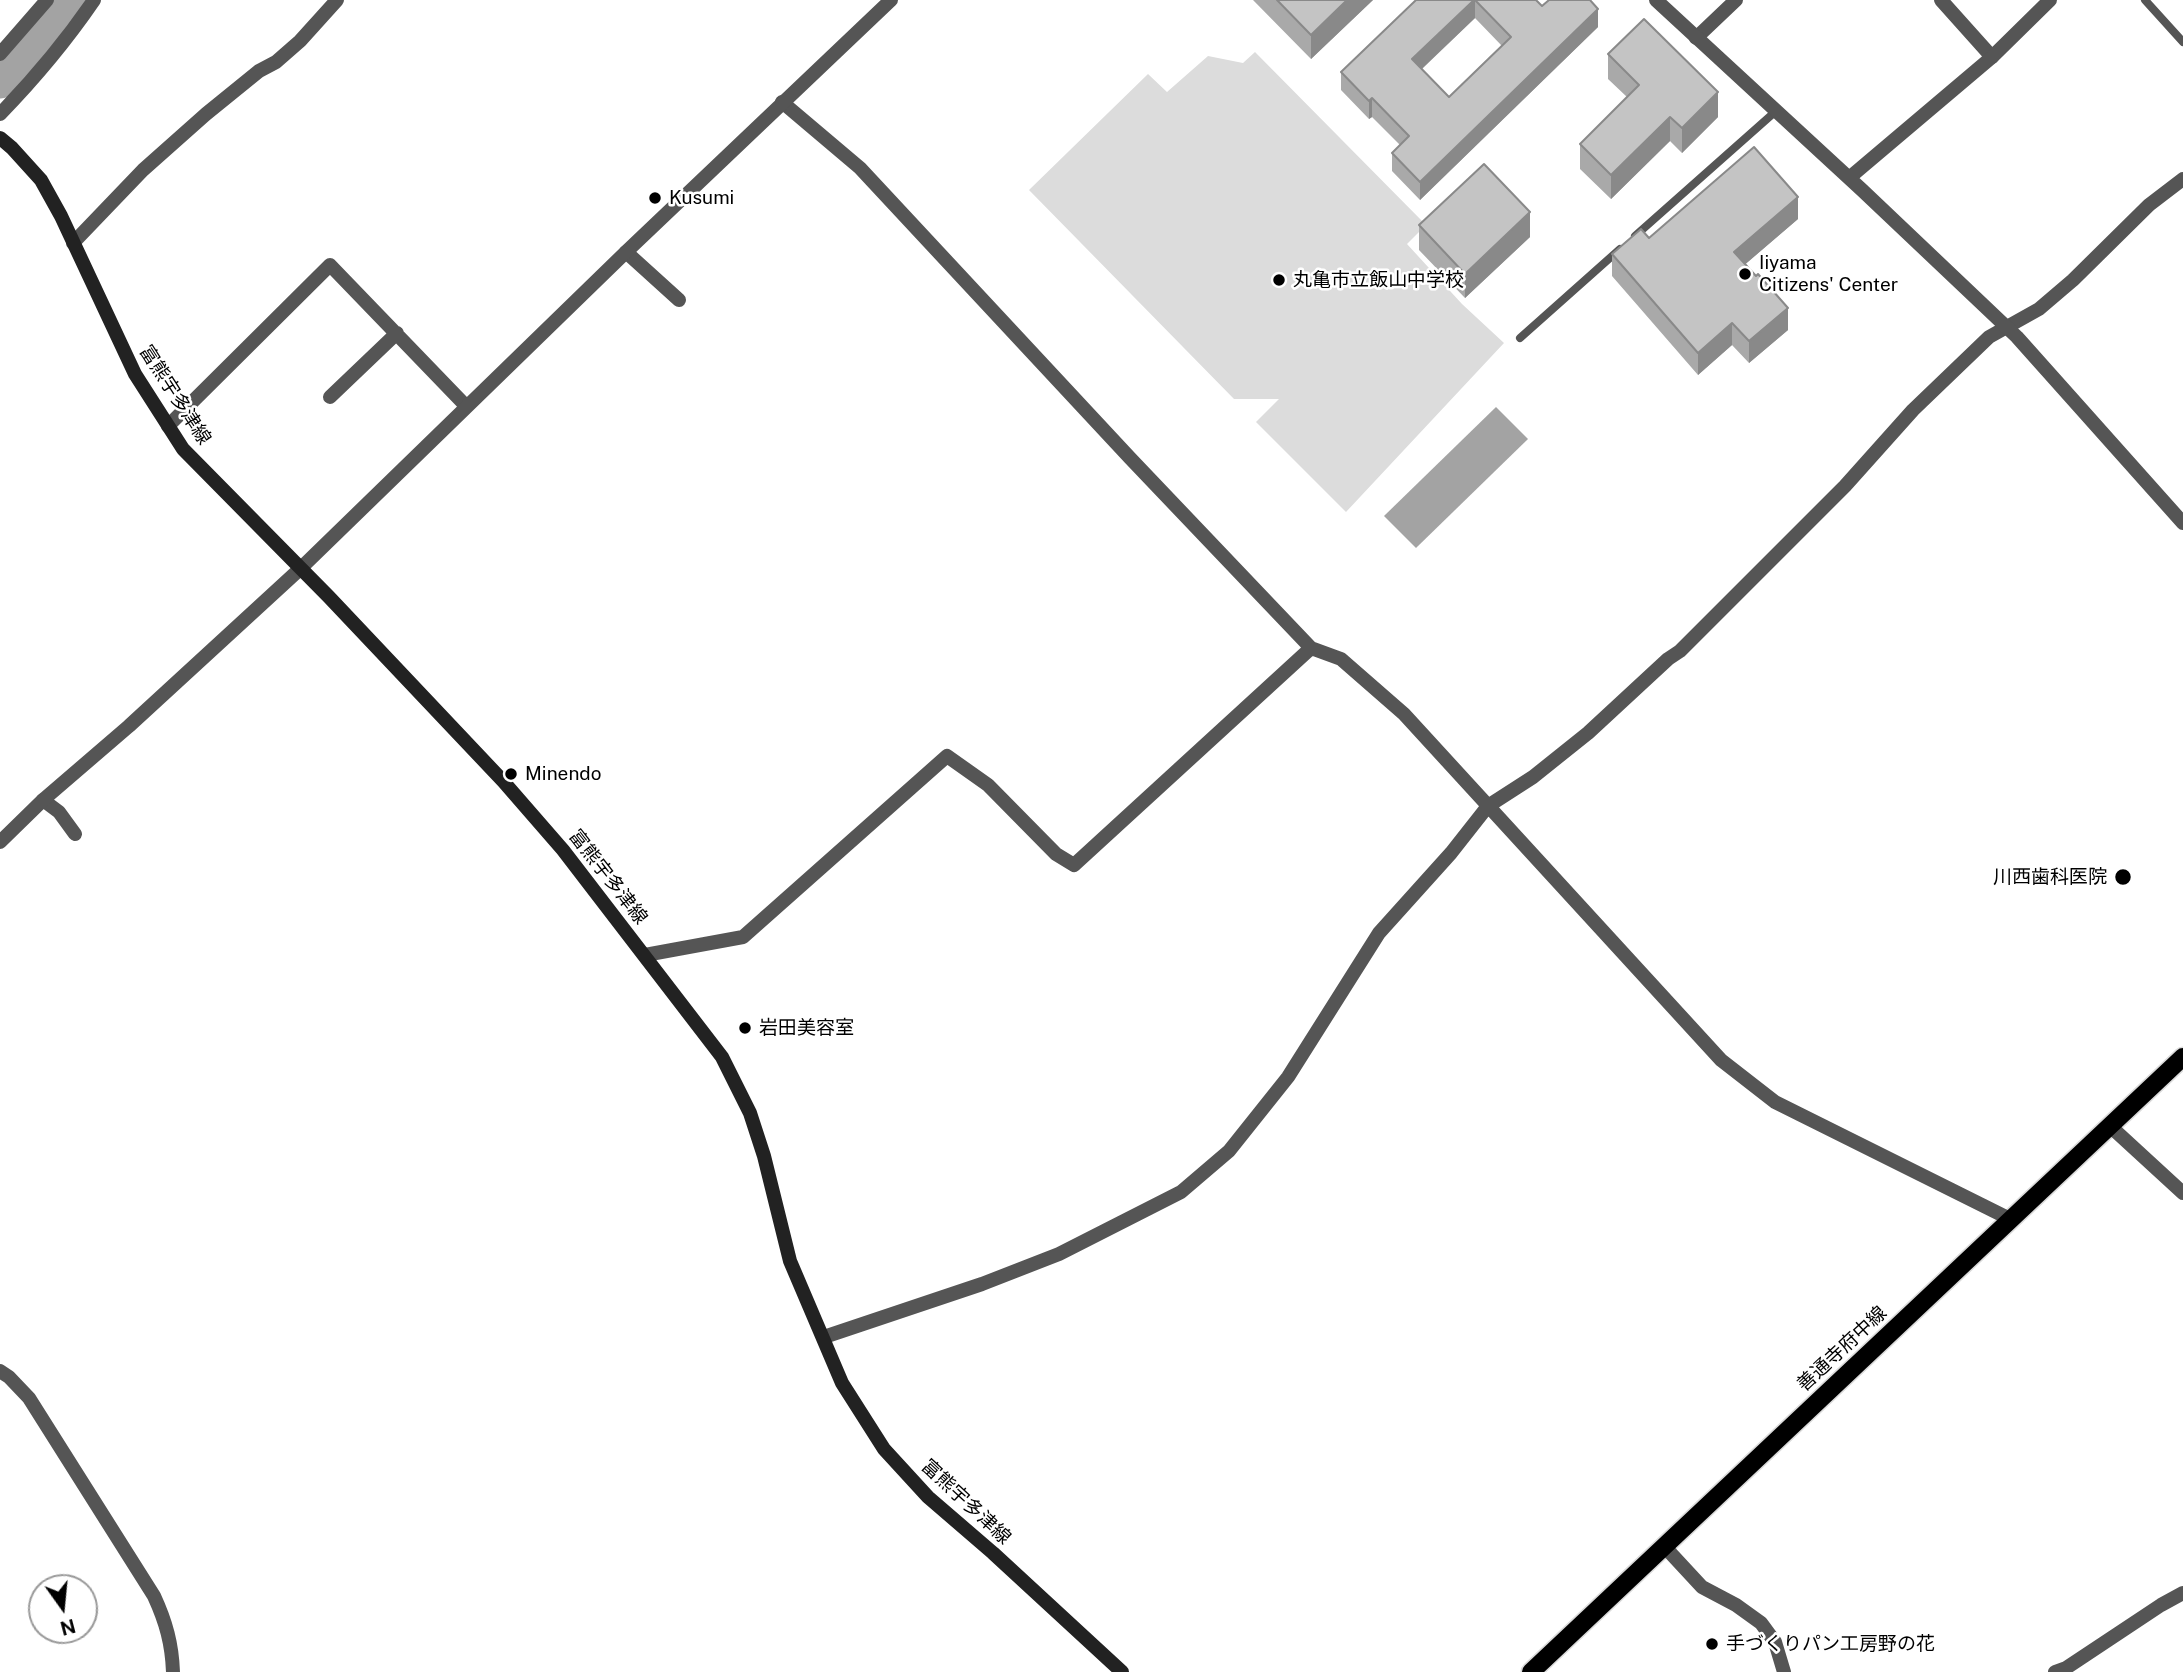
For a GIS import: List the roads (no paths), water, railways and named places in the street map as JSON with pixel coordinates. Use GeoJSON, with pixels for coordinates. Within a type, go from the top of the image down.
{"type":"FeatureCollection","features":[{"type":"Feature","properties":{"kind":"main road","name":"富熊宇多津線"},"geometry":{"type":"LineString","coordinates":[[0,138],[41,180],[61,216],[135,374],[183,449],[301,568],[503,781],[563,850],[722,1057],[750,1113],[764,1156],[790,1261],[842,1383],[884,1449],[928,1497],[1122,1672]]}},
{"type":"Feature","properties":{"kind":"main road","name":"善通寺府中線"},"geometry":{"type":"LineString","coordinates":[[1531,1672],[2183,1058]]}},
{"type":"Feature","properties":{"kind":"street"},"geometry":{"type":"LineString","coordinates":[[0,54],[47,0]]}},
{"type":"Feature","properties":{"kind":"street"},"geometry":{"type":"LineString","coordinates":[[0,114],[69,37],[94,0]]}},
{"type":"Feature","properties":{"kind":"street"},"geometry":{"type":"LineString","coordinates":[[73,243],[143,170],[206,114],[300,41],[337,0]]}},
{"type":"Feature","properties":{"kind":"street"},"geometry":{"type":"LineString","coordinates":[[0,842],[43,800],[129,726],[301,568],[466,406],[891,0]]}},
{"type":"Feature","properties":{"kind":"street"},"geometry":{"type":"LineString","coordinates":[[1656,0],[2017,337],[2183,523]]}},
{"type":"Feature","properties":{"kind":"street"},"geometry":{"type":"LineString","coordinates":[[1696,38],[1736,0]]}},
{"type":"Feature","properties":{"kind":"street"},"geometry":{"type":"LineString","coordinates":[[1941,0],[1992,57]]}},
{"type":"Feature","properties":{"kind":"street"},"geometry":{"type":"LineString","coordinates":[[1849,178],[1992,57],[2050,0]]}},
{"type":"Feature","properties":{"kind":"street"},"geometry":{"type":"LineString","coordinates":[[782,102],[860,168],[1311,648],[1341,659],[1404,714],[1721,1060],[1775,1102],[2010,1219]]}},
{"type":"Feature","properties":{"kind":"street"},"geometry":{"type":"LineString","coordinates":[[824,1337],[982,1284],[1059,1254],[1181,1192],[1229,1151],[1288,1077],[1379,933],[1451,853],[1488,806],[1533,777],[1566,751],[1680,651],[1845,486],[1913,410],[1989,337],[2039,309],[2073,280],[2148,205],[2183,179]]}},
{"type":"Feature","properties":{"kind":"street"},"geometry":{"type":"LineString","coordinates":[[626,252],[679,300]]}},
{"type":"Feature","properties":{"kind":"street"},"geometry":{"type":"LineString","coordinates":[[168,426],[330,265],[466,406]]}},
{"type":"Feature","properties":{"kind":"street"},"geometry":{"type":"LineString","coordinates":[[330,397],[397,333]]}},
{"type":"Feature","properties":{"kind":"street"},"geometry":{"type":"LineString","coordinates":[[645,955],[743,937],[947,756],[988,785],[1056,854],[1074,865],[1311,648]]}},
{"type":"Feature","properties":{"kind":"street"},"geometry":{"type":"LineString","coordinates":[[43,800],[60,813],[75,834]]}},
{"type":"Feature","properties":{"kind":"street"},"geometry":{"type":"LineString","coordinates":[[2110,1126],[2183,1193]]}},
{"type":"Feature","properties":{"kind":"street"},"geometry":{"type":"LineString","coordinates":[[0,1371],[29,1398],[154,1597],[164,1616],[171,1640],[173,1672]]}},
{"type":"Feature","properties":{"kind":"street"},"geometry":{"type":"LineString","coordinates":[[1664,1546],[1702,1587],[1736,1605],[1761,1623],[1775,1642],[1784,1672]]}},
{"type":"Feature","properties":{"kind":"street"},"geometry":{"type":"LineString","coordinates":[[2055,1672],[2066,1668],[2183,1593]]}},
{"type":"Feature","properties":{"kind":"lane"},"geometry":{"type":"LineString","coordinates":[[2145,0],[2183,42]]}},
{"type":"Feature","properties":{"kind":"lane"},"geometry":{"type":"LineString","coordinates":[[1633,238],[1776,111]]}},
{"type":"Feature","properties":{"kind":"lane"},"geometry":{"type":"LineString","coordinates":[[1520,338],[1622,247]]}},
{"type":"Feature","properties":{"kind":"waterway"},"geometry":{"type":"LineString","coordinates":[[0,80],[57,18],[68,0]]}},
{"type":"Feature","properties":{"kind":"place","name":"Kusumi"},"geometry":{"type":"Point","coordinates":[655,198]}},
{"type":"Feature","properties":{"kind":"place","name":"Iiyama Citizens' Center"},"geometry":{"type":"Point","coordinates":[1745,274]}},
{"type":"Feature","properties":{"kind":"place","name":"丸亀市立飯山中学校"},"geometry":{"type":"Point","coordinates":[1279,280]}},
{"type":"Feature","properties":{"kind":"place","name":"Minendo"},"geometry":{"type":"Point","coordinates":[511,774]}},
{"type":"Feature","properties":{"kind":"place","name":"川西歯科医院"},"geometry":{"type":"Point","coordinates":[2123,877]}},
{"type":"Feature","properties":{"kind":"place","name":"岩田美容室"},"geometry":{"type":"Point","coordinates":[745,1028]}},
{"type":"Feature","properties":{"kind":"place","name":"手づくりパン工房野の花"},"geometry":{"type":"Point","coordinates":[1712,1644]}}]}
